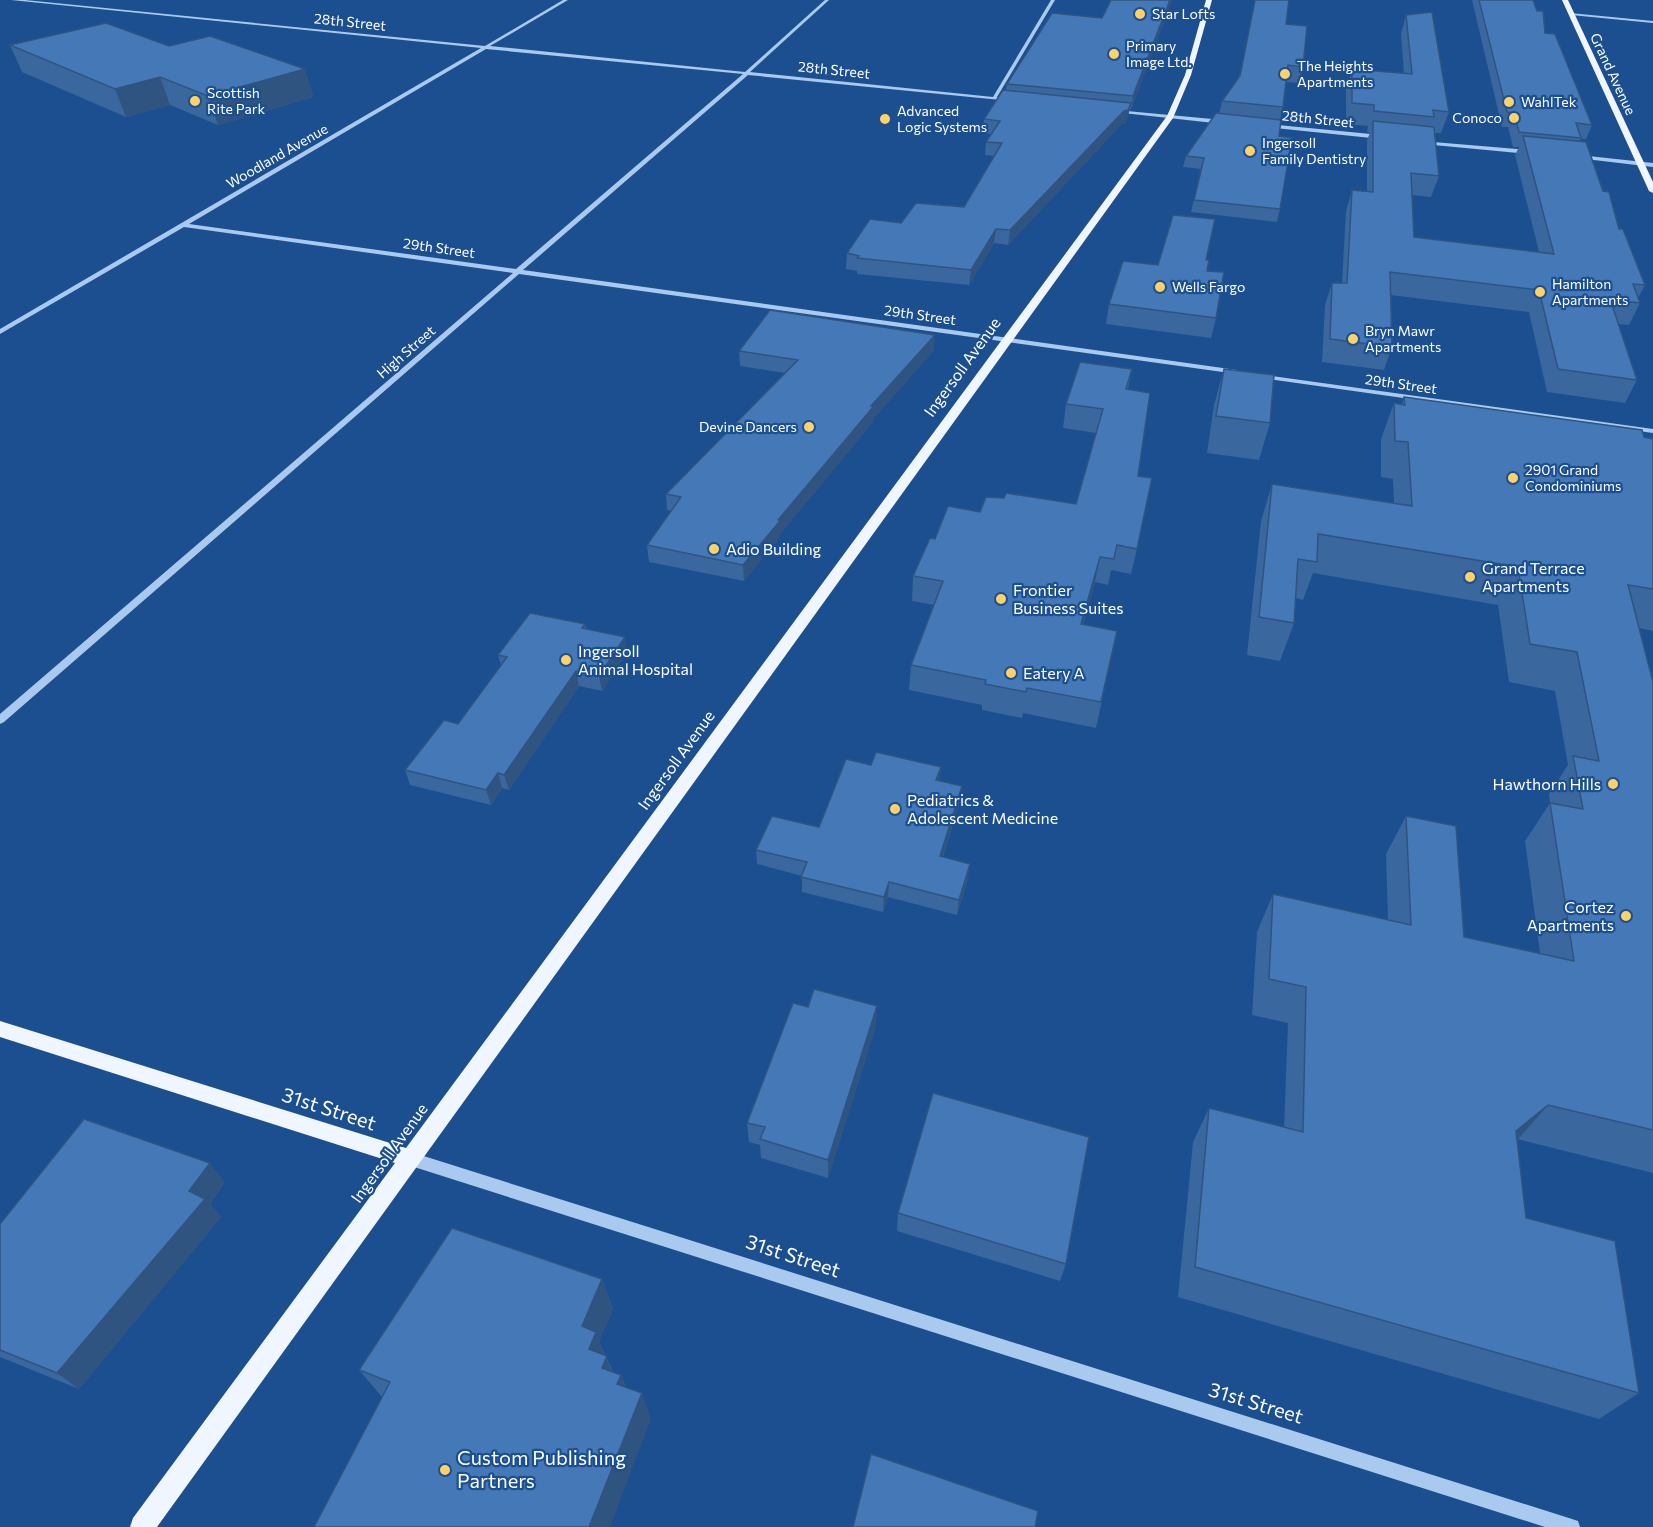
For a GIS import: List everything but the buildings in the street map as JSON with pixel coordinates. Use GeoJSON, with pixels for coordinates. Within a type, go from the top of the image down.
{"type":"FeatureCollection","features":[{"type":"Feature","properties":{"kind":"main road","name":"Ingersoll Avenue"},"geometry":{"type":"LineString","coordinates":[[141,1527],[1170,116],[1185,84],[1209,0]]}},
{"type":"Feature","properties":{"kind":"main road","name":"Grand Avenue"},"geometry":{"type":"LineString","coordinates":[[1565,0],[1653,191]]}},
{"type":"Feature","properties":{"kind":"main road","name":"31st Street"},"geometry":{"type":"LineString","coordinates":[[0,1029],[411,1159]]}},
{"type":"Feature","properties":{"kind":"street","name":"28th Street"},"geometry":{"type":"LineString","coordinates":[[12,0],[1016,101]]}},
{"type":"Feature","properties":{"kind":"street","name":"Woodland Avenue"},"geometry":{"type":"LineString","coordinates":[[0,332],[566,0]]}},
{"type":"Feature","properties":{"kind":"street","name":"High Street"},"geometry":{"type":"LineString","coordinates":[[0,720],[746,74],[827,0]]}},
{"type":"Feature","properties":{"kind":"street"},"geometry":{"type":"LineString","coordinates":[[994,99],[1053,0]]}},
{"type":"Feature","properties":{"kind":"street"},"geometry":{"type":"LineString","coordinates":[[1571,14],[1653,22]]}},
{"type":"Feature","properties":{"kind":"street"},"geometry":{"type":"LineString","coordinates":[[1108,110],[1229,122]]}},
{"type":"Feature","properties":{"kind":"street","name":"28th Street"},"geometry":{"type":"LineString","coordinates":[[1260,125],[1383,138]]}},
{"type":"Feature","properties":{"kind":"street"},"geometry":{"type":"LineString","coordinates":[[1418,141],[1536,153]]}},
{"type":"Feature","properties":{"kind":"street"},"geometry":{"type":"LineString","coordinates":[[1570,156],[1653,165]]}},
{"type":"Feature","properties":{"kind":"street","name":"29th Street"},"geometry":{"type":"LineString","coordinates":[[184,225],[1244,373]]}},
{"type":"Feature","properties":{"kind":"street","name":"29th Street"},"geometry":{"type":"LineString","coordinates":[[1256,375],[1653,431]]}},
{"type":"Feature","properties":{"kind":"street","name":"31st Street"},"geometry":{"type":"LineString","coordinates":[[411,1159],[1572,1527]]}},
{"type":"Feature","properties":{"kind":"place","name":"Star Lofts"},"geometry":{"type":"Point","coordinates":[1140,14]}},
{"type":"Feature","properties":{"kind":"place","name":"Primary Image Ltd."},"geometry":{"type":"Point","coordinates":[1114,54]}},
{"type":"Feature","properties":{"kind":"place","name":"The Heights Apartments"},"geometry":{"type":"Point","coordinates":[1285,74]}},
{"type":"Feature","properties":{"kind":"place","name":"Scottish Rite Park"},"geometry":{"type":"Point","coordinates":[195,101]}},
{"type":"Feature","properties":{"kind":"place","name":"WahlTek"},"geometry":{"type":"Point","coordinates":[1509,102]}},
{"type":"Feature","properties":{"kind":"place","name":"Conoco"},"geometry":{"type":"Point","coordinates":[1514,118]}},
{"type":"Feature","properties":{"kind":"place","name":"Advanced Logic Systems"},"geometry":{"type":"Point","coordinates":[885,119]}},
{"type":"Feature","properties":{"kind":"place","name":"Ingersoll Family Dentistry"},"geometry":{"type":"Point","coordinates":[1250,151]}},
{"type":"Feature","properties":{"kind":"place","name":"Wells Fargo"},"geometry":{"type":"Point","coordinates":[1160,287]}},
{"type":"Feature","properties":{"kind":"place","name":"Hamilton Apartments"},"geometry":{"type":"Point","coordinates":[1540,292]}},
{"type":"Feature","properties":{"kind":"place","name":"Bryn Mawr Apartments"},"geometry":{"type":"Point","coordinates":[1353,339]}},
{"type":"Feature","properties":{"kind":"place","name":"Devine Dancers"},"geometry":{"type":"Point","coordinates":[809,427]}},
{"type":"Feature","properties":{"kind":"place","name":"2901 Grand Condominiums"},"geometry":{"type":"Point","coordinates":[1513,478]}},
{"type":"Feature","properties":{"kind":"place","name":"Adio Building"},"geometry":{"type":"Point","coordinates":[714,549]}},
{"type":"Feature","properties":{"kind":"place","name":"Grand Terrace Apartments"},"geometry":{"type":"Point","coordinates":[1470,577]}},
{"type":"Feature","properties":{"kind":"place","name":"Frontier Business Suites"},"geometry":{"type":"Point","coordinates":[1001,599]}},
{"type":"Feature","properties":{"kind":"place","name":"Ingersoll Animal Hospital"},"geometry":{"type":"Point","coordinates":[566,660]}},
{"type":"Feature","properties":{"kind":"place","name":"Eatery A"},"geometry":{"type":"Point","coordinates":[1011,673]}},
{"type":"Feature","properties":{"kind":"place","name":"Hawthorn Hills"},"geometry":{"type":"Point","coordinates":[1613,784]}},
{"type":"Feature","properties":{"kind":"place","name":"Pediatrics & Adolescent Medicine"},"geometry":{"type":"Point","coordinates":[895,809]}},
{"type":"Feature","properties":{"kind":"place","name":"Cortez Apartments"},"geometry":{"type":"Point","coordinates":[1626,916]}},
{"type":"Feature","properties":{"kind":"place","name":"Custom Publishing Partners"},"geometry":{"type":"Point","coordinates":[445,1470]}}]}
